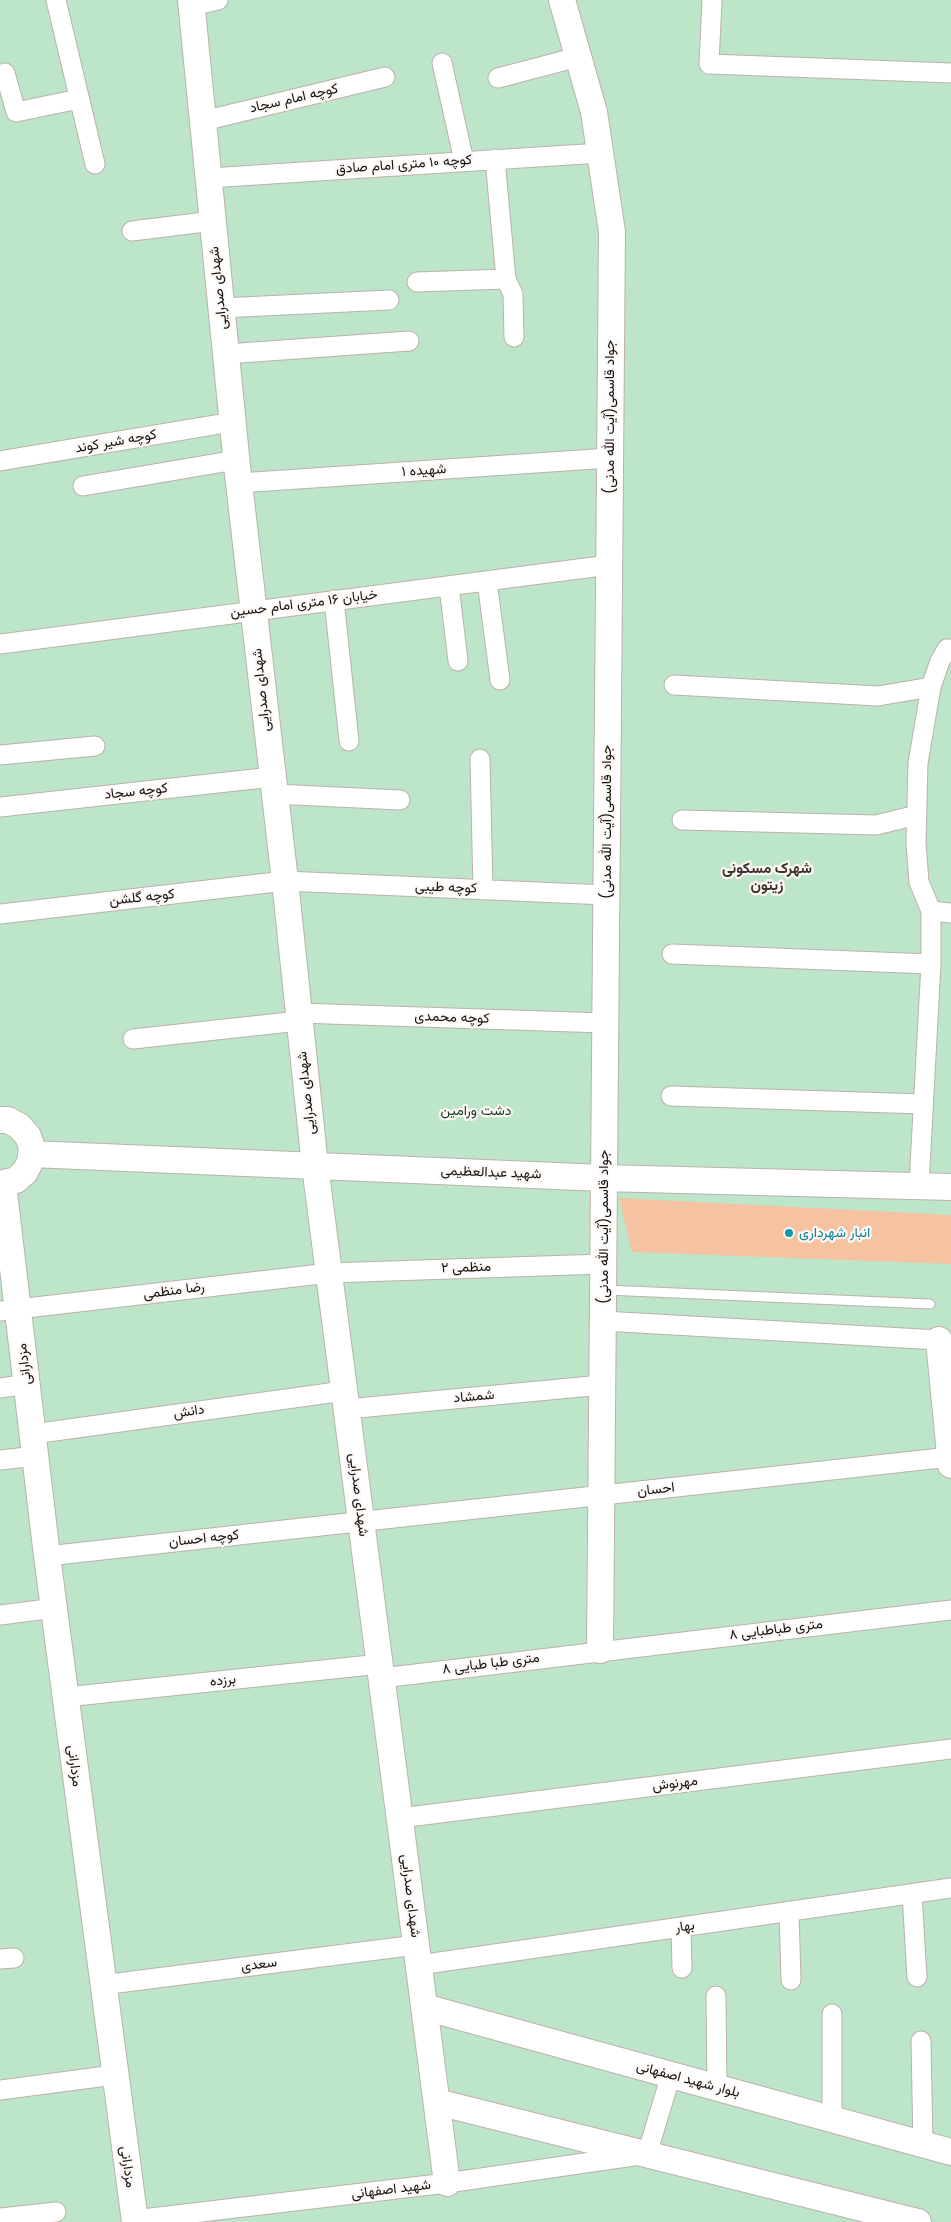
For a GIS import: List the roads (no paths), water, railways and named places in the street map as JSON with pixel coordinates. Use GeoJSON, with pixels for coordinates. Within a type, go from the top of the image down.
{"type":"FeatureCollection","features":[{"type":"Feature","properties":{"kind":"street"},"geometry":{"type":"LineString","coordinates":[[56,0],[95,164]]}},
{"type":"Feature","properties":{"kind":"street"},"geometry":{"type":"LineString","coordinates":[[191,3],[218,0]]}},
{"type":"Feature","properties":{"kind":"street","name":"جواد قاسمی(آیت الله مدنی)"},"geometry":{"type":"LineString","coordinates":[[562,0],[594,112],[612,232],[600,1650]]}},
{"type":"Feature","properties":{"kind":"street"},"geometry":{"type":"LineString","coordinates":[[712,0],[709,64],[951,73]]}},
{"type":"Feature","properties":{"kind":"street","name":"شهدای صدرایی"},"geometry":{"type":"LineString","coordinates":[[191,3],[232,422],[285,881],[315,1166],[447,2183]]}},
{"type":"Feature","properties":{"kind":"street"},"geometry":{"type":"LineString","coordinates":[[498,78],[578,57]]}},
{"type":"Feature","properties":{"kind":"street"},"geometry":{"type":"LineString","coordinates":[[442,63],[464,162]]}},
{"type":"Feature","properties":{"kind":"street"},"geometry":{"type":"LineString","coordinates":[[5,73],[16,112],[80,99]]}},
{"type":"Feature","properties":{"kind":"street","name":"کوچه امام سجاد"},"geometry":{"type":"LineString","coordinates":[[203,121],[385,77]]}},
{"type":"Feature","properties":{"kind":"street","name":"کوچه ۱۰ متری امام صادق"},"geometry":{"type":"LineString","coordinates":[[208,178],[600,153]]}},
{"type":"Feature","properties":{"kind":"street"},"geometry":{"type":"LineString","coordinates":[[495,160],[506,279],[513,294],[514,337]]}},
{"type":"Feature","properties":{"kind":"street"},"geometry":{"type":"LineString","coordinates":[[132,231],[213,221]]}},
{"type":"Feature","properties":{"kind":"street"},"geometry":{"type":"LineString","coordinates":[[417,282],[506,279]]}},
{"type":"Feature","properties":{"kind":"street"},"geometry":{"type":"LineString","coordinates":[[221,308],[389,300]]}},
{"type":"Feature","properties":{"kind":"street"},"geometry":{"type":"LineString","coordinates":[[226,354],[409,340]]}},
{"type":"Feature","properties":{"kind":"street","name":"کوچه شیر کوند"},"geometry":{"type":"LineString","coordinates":[[0,461],[232,422]]}},
{"type":"Feature","properties":{"kind":"street","name":"شهیده ۱"},"geometry":{"type":"LineString","coordinates":[[83,486],[238,472],[610,458]]}},
{"type":"Feature","properties":{"kind":"street","name":"خیابان ۱۶ متری امام حسین"},"geometry":{"type":"LineString","coordinates":[[0,644],[609,565]]}},
{"type":"Feature","properties":{"kind":"street"},"geometry":{"type":"LineString","coordinates":[[487,581],[500,680]]}},
{"type":"Feature","properties":{"kind":"street"},"geometry":{"type":"LineString","coordinates":[[449,586],[458,661]]}},
{"type":"Feature","properties":{"kind":"street"},"geometry":{"type":"LineString","coordinates":[[334,600],[349,741]]}},
{"type":"Feature","properties":{"kind":"street"},"geometry":{"type":"LineString","coordinates":[[919,1185],[931,964],[931,911],[919,882],[918,763],[930,687],[940,661],[947,649],[951,649]]}},
{"type":"Feature","properties":{"kind":"street"},"geometry":{"type":"LineString","coordinates":[[674,684],[878,696],[930,687]]}},
{"type":"Feature","properties":{"kind":"street"},"geometry":{"type":"LineString","coordinates":[[0,755],[95,746]]}},
{"type":"Feature","properties":{"kind":"street"},"geometry":{"type":"LineString","coordinates":[[480,759],[483,890]]}},
{"type":"Feature","properties":{"kind":"street","name":"کوچه سجاد"},"geometry":{"type":"LineString","coordinates":[[0,806],[273,786],[400,800]]}},
{"type":"Feature","properties":{"kind":"street"},"geometry":{"type":"LineString","coordinates":[[682,820],[876,825],[917,814]]}},
{"type":"Feature","properties":{"kind":"street","name":"کوچه طیبی"},"geometry":{"type":"LineString","coordinates":[[285,881],[606,895]]}},
{"type":"Feature","properties":{"kind":"street","name":"کوچه گلشن"},"geometry":{"type":"LineString","coordinates":[[0,914],[285,881]]}},
{"type":"Feature","properties":{"kind":"street"},"geometry":{"type":"LineString","coordinates":[[931,911],[951,913]]}},
{"type":"Feature","properties":{"kind":"street"},"geometry":{"type":"LineString","coordinates":[[672,954],[931,964]]}},
{"type":"Feature","properties":{"kind":"street","name":"کوچه محمدی"},"geometry":{"type":"LineString","coordinates":[[133,1039],[298,1017],[605,1022]]}},
{"type":"Feature","properties":{"kind":"street"},"geometry":{"type":"LineString","coordinates":[[671,1096],[923,1104]]}},
{"type":"Feature","properties":{"kind":"street"},"geometry":{"type":"LineString","coordinates":[[0,1120],[8,1120],[20,1126],[28,1136],[31,1154],[25,1172],[16,1180],[2,1184]]}},
{"type":"Feature","properties":{"kind":"street","name":"شهید عبدالعظیمی"},"geometry":{"type":"LineString","coordinates":[[31,1154],[604,1178],[951,1187]]}},
{"type":"Feature","properties":{"kind":"street"},"geometry":{"type":"LineString","coordinates":[[951,1179],[951,1187]]}},
{"type":"Feature","properties":{"kind":"street","name":"مزدارانی"},"geometry":{"type":"LineString","coordinates":[[2,1184],[9,1310],[28,1384],[46,1556],[55,1608],[102,1985],[135,2221]]}},
{"type":"Feature","properties":{"kind":"street","name":"منظمی ۲"},"geometry":{"type":"LineString","coordinates":[[329,1273],[603,1264]]}},
{"type":"Feature","properties":{"kind":"street","name":"رضا منظمی"},"geometry":{"type":"LineString","coordinates":[[9,1310],[329,1273]]}},
{"type":"Feature","properties":{"kind":"street"},"geometry":{"type":"LineString","coordinates":[[603,1321],[940,1340],[951,1465]]}},
{"type":"Feature","properties":{"kind":"street"},"geometry":{"type":"LineString","coordinates":[[0,1388],[28,1384]]}},
{"type":"Feature","properties":{"kind":"street","name":"شمشاد"},"geometry":{"type":"LineString","coordinates":[[345,1400],[602,1385]]}},
{"type":"Feature","properties":{"kind":"street","name":"دانش"},"geometry":{"type":"LineString","coordinates":[[0,1460],[35,1445],[345,1400]]}},
{"type":"Feature","properties":{"kind":"street","name":"احسان"},"geometry":{"type":"LineString","coordinates":[[361,1523],[950,1457]]}},
{"type":"Feature","properties":{"kind":"street","name":"کوچه احسان"},"geometry":{"type":"LineString","coordinates":[[46,1556],[361,1523]]}},
{"type":"Feature","properties":{"kind":"street"},"geometry":{"type":"LineString","coordinates":[[0,1615],[55,1608]]}},
{"type":"Feature","properties":{"kind":"street","name":"۸ متری طباطبایی"},"geometry":{"type":"LineString","coordinates":[[600,1650],[951,1610]]}},
{"type":"Feature","properties":{"kind":"street","name":"۸ متری طبا طبایی"},"geometry":{"type":"LineString","coordinates":[[381,1671],[600,1650]]}},
{"type":"Feature","properties":{"kind":"street","name":"برزده"},"geometry":{"type":"LineString","coordinates":[[66,1697],[381,1671]]}},
{"type":"Feature","properties":{"kind":"street","name":"مهرنوش"},"geometry":{"type":"LineString","coordinates":[[400,1818],[951,1749]]}},
{"type":"Feature","properties":{"kind":"street","name":"بهار"},"geometry":{"type":"LineString","coordinates":[[418,1955],[681,1927],[951,1888]]}},
{"type":"Feature","properties":{"kind":"street"},"geometry":{"type":"LineString","coordinates":[[912,1894],[917,1977]]}},
{"type":"Feature","properties":{"kind":"street"},"geometry":{"type":"LineString","coordinates":[[789,1912],[791,1980]]}},
{"type":"Feature","properties":{"kind":"street"},"geometry":{"type":"LineString","coordinates":[[681,1927],[682,1968]]}},
{"type":"Feature","properties":{"kind":"street","name":"سعدی"},"geometry":{"type":"LineString","coordinates":[[102,1985],[418,1955]]}},
{"type":"Feature","properties":{"kind":"street"},"geometry":{"type":"LineString","coordinates":[[716,1996],[717,2088]]}},
{"type":"Feature","properties":{"kind":"street","name":"بلوار شهید اصفهانی"},"geometry":{"type":"LineString","coordinates":[[424,2007],[951,2152]]}},
{"type":"Feature","properties":{"kind":"street"},"geometry":{"type":"LineString","coordinates":[[832,2014],[832,2120]]}},
{"type":"Feature","properties":{"kind":"street"},"geometry":{"type":"LineString","coordinates":[[921,2041],[923,2145]]}},
{"type":"Feature","properties":{"kind":"street"},"geometry":{"type":"LineString","coordinates":[[0,2090],[114,2075]]}},
{"type":"Feature","properties":{"kind":"street"},"geometry":{"type":"LineString","coordinates":[[647,2154],[671,2075]]}},
{"type":"Feature","properties":{"kind":"street"},"geometry":{"type":"LineString","coordinates":[[437,2102],[918,2222]]}},
{"type":"Feature","properties":{"kind":"street","name":"شهید اصفهانی"},"geometry":{"type":"LineString","coordinates":[[135,2221],[447,2183],[647,2154]]}},
{"type":"Feature","properties":{"kind":"street"},"geometry":{"type":"LineString","coordinates":[[0,2218],[56,2212]]}},
{"type":"Feature","properties":{"kind":"lane"},"geometry":{"type":"LineString","coordinates":[[603,1290],[930,1304]]}},
{"type":"Feature","properties":{"kind":"place","name":"انبار شهرداری"},"geometry":{"type":"Point","coordinates":[789,1233]}},
{"type":"Feature","properties":{"kind":"district","name":"شهرک مسکونی زیتون"},"geometry":{"type":"Point","coordinates":[767,878]}},
{"type":"Feature","properties":{"kind":"park label","name":"دشت ورامین"},"geometry":{"type":"Point","coordinates":[476,1111]}}]}
